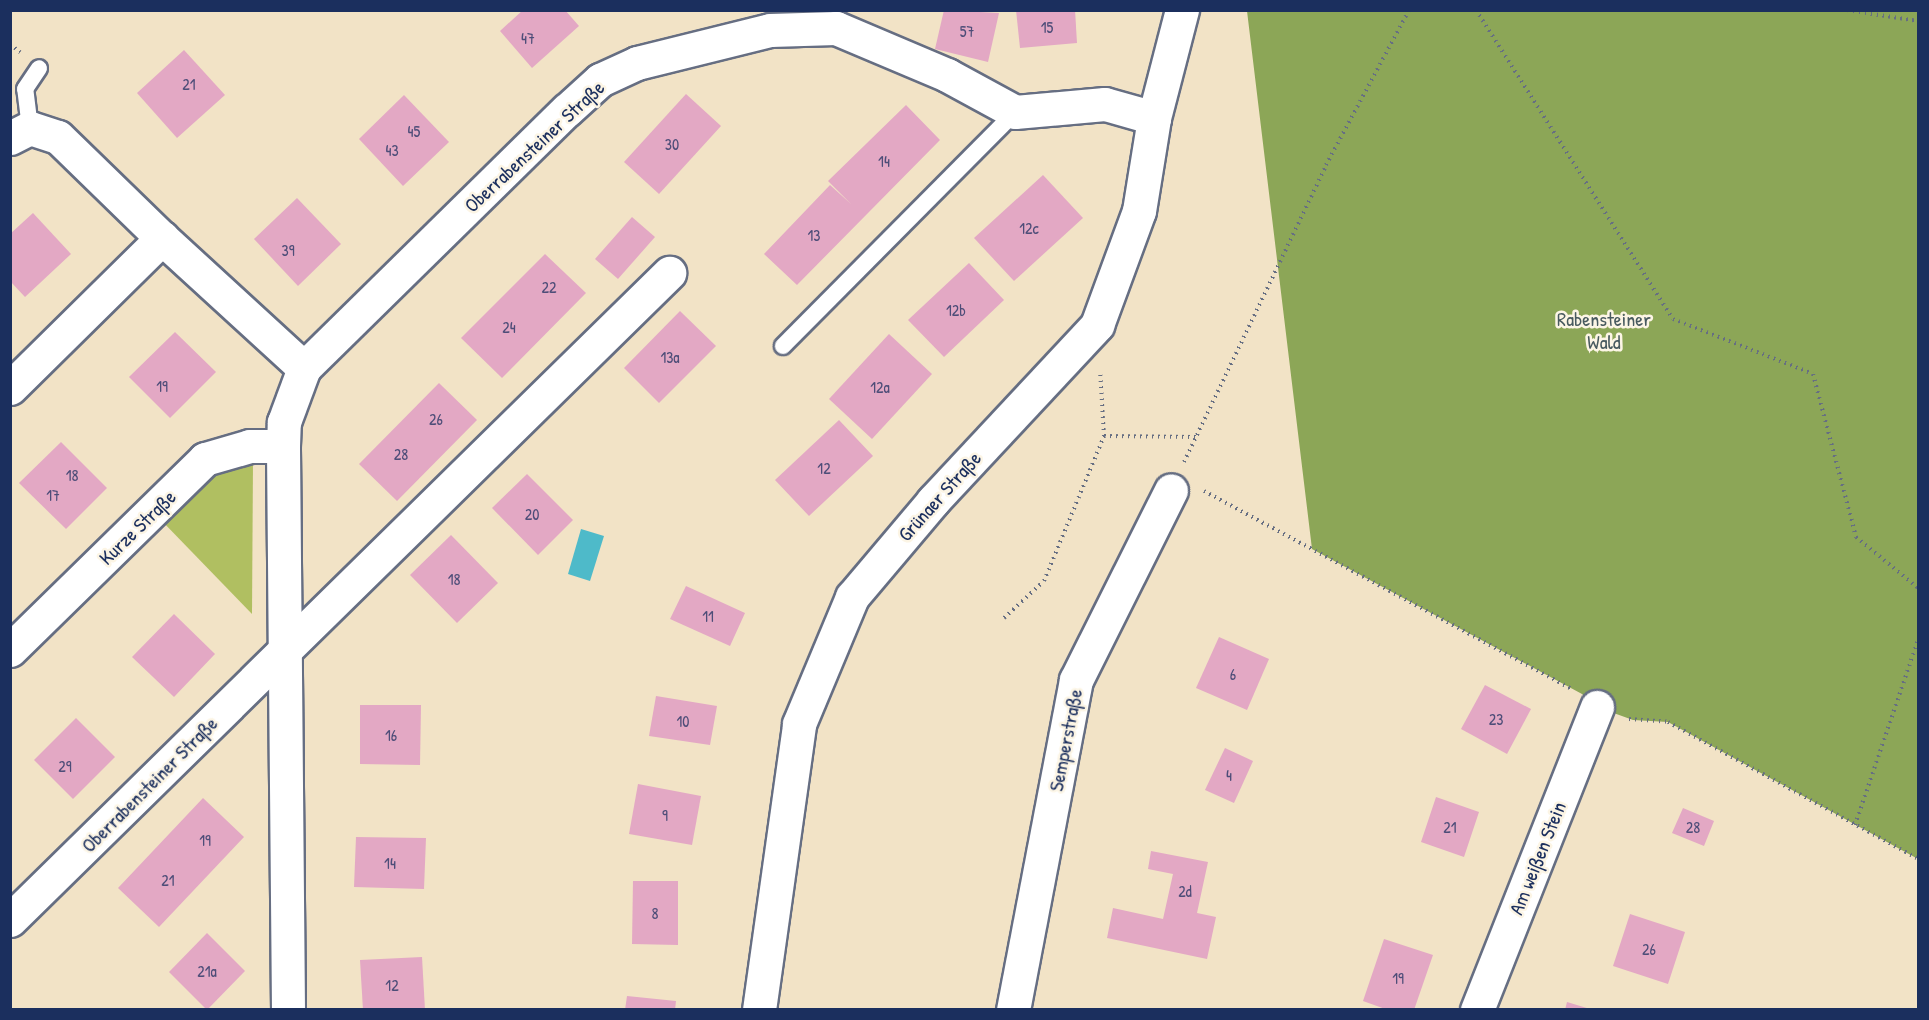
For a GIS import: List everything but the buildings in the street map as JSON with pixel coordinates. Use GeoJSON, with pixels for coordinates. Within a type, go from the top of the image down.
{"type":"FeatureCollection","features":[{"type":"Feature","properties":{"kind":"street","name":"Grünaer Straße"},"geometry":{"type":"LineString","coordinates":[[759,1010],[799,724],[852,597],[933,501],[1097,325],[1139,211],[1154,118],[1182,10]]}},
{"type":"Feature","properties":{"kind":"street","name":"Oberrabensteiner Straße"},"geometry":{"type":"LineString","coordinates":[[288,1010],[287,648],[283,446],[284,422],[304,368],[567,110],[600,80],[637,63],[770,30],[836,28],[946,75],[1015,112]]}},
{"type":"Feature","properties":{"kind":"street"},"geometry":{"type":"LineString","coordinates":[[1015,112],[1105,104],[1154,118]]}},
{"type":"Feature","properties":{"kind":"street"},"geometry":{"type":"LineString","coordinates":[[20,133],[58,137],[162,238],[304,368]]}},
{"type":"Feature","properties":{"kind":"street"},"geometry":{"type":"LineString","coordinates":[[10,388],[162,238]]}},
{"type":"Feature","properties":{"kind":"street","name":"Oberrabensteiner Straße"},"geometry":{"type":"LineString","coordinates":[[10,920],[669,273]]}},
{"type":"Feature","properties":{"kind":"street","name":"Kurze Straße"},"geometry":{"type":"LineString","coordinates":[[10,650],[205,459],[250,446],[283,446]]}},
{"type":"Feature","properties":{"kind":"street","name":"Semperstraße"},"geometry":{"type":"LineString","coordinates":[[1013,1010],[1076,680],[1183,488]]}},
{"type":"Feature","properties":{"kind":"street","name":"Am weißen Stein"},"geometry":{"type":"LineString","coordinates":[[1477,1010],[1596,707]]}},
{"type":"Feature","properties":{"kind":"lane"},"geometry":{"type":"LineString","coordinates":[[20,133],[25,89],[39,68]]}},
{"type":"Feature","properties":{"kind":"lane"},"geometry":{"type":"LineString","coordinates":[[783,346],[1015,112]]}},
{"type":"Feature","properties":{"kind":"path"},"geometry":{"type":"LineString","coordinates":[[1104,436],[1196,437],[1326,165],[1409,10]]}},
{"type":"Feature","properties":{"kind":"path"},"geometry":{"type":"LineString","coordinates":[[1476,10],[1672,319],[1813,374],[1856,537],[1918,588]]}},
{"type":"Feature","properties":{"kind":"path"},"geometry":{"type":"LineString","coordinates":[[1847,10],[1918,21]]}},
{"type":"Feature","properties":{"kind":"path"},"geometry":{"type":"LineString","coordinates":[[1004,618],[1044,580],[1104,436],[1097,325]]}},
{"type":"Feature","properties":{"kind":"path"},"geometry":{"type":"LineString","coordinates":[[1183,488],[1582,694],[1596,707],[1633,720],[1668,722],[1918,860]]}},
{"type":"Feature","properties":{"kind":"path"},"geometry":{"type":"LineString","coordinates":[[1855,825],[1918,640]]}},
{"type":"Feature","properties":{"kind":"green space","name":"Rabensteiner Wald"},"geometry":{"type":"Polygon","coordinates":[[[1247,11],[1918,11],[1918,859],[1668,722],[1633,720],[1597,707],[1582,694],[1312,549],[1247,11]]]}},
{"type":"Feature","properties":{"kind":"green space"},"geometry":{"type":"Polygon","coordinates":[[[253,461],[252,614],[159,518],[211,470],[253,461]]]}},
{"type":"Feature","properties":{"kind":"water"},"geometry":{"type":"Polygon","coordinates":[[[581,529],[604,536],[590,581],[568,574],[581,529]]]}}]}
